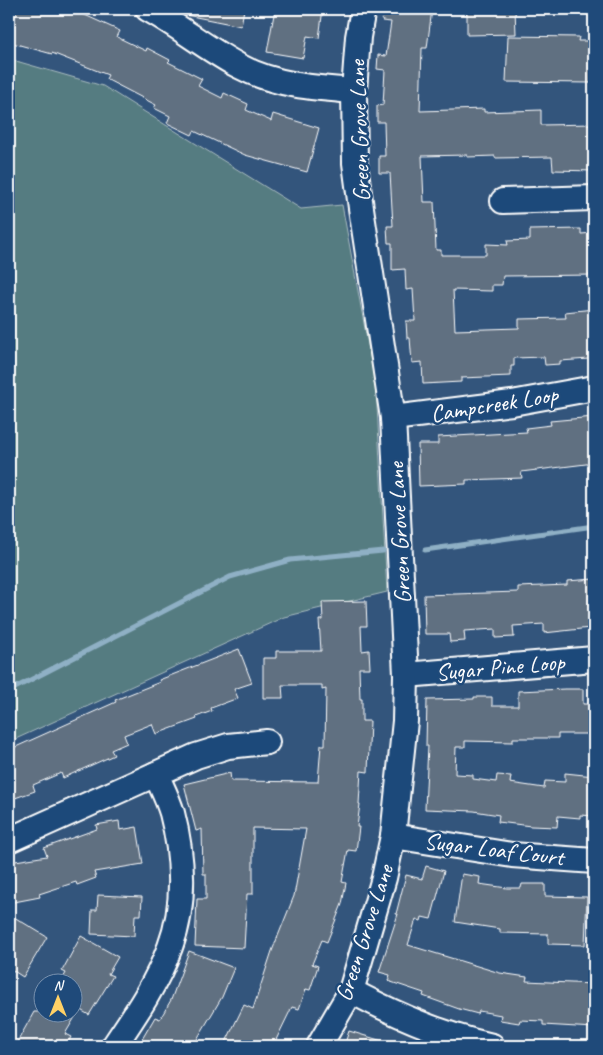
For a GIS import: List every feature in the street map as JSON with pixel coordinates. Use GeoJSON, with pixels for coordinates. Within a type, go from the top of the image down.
{"type":"FeatureCollection","features":[{"type":"Feature","properties":{"kind":"street","name":"Green Grove Lane"},"geometry":{"type":"LineString","coordinates":[[319,1046],[351,992],[384,878],[394,836],[405,722],[406,675],[393,418],[360,208],[355,163],[354,90],[358,37],[363,9]]}},
{"type":"Feature","properties":{"kind":"street"},"geometry":{"type":"LineString","coordinates":[[159,12],[240,66],[264,76],[281,82],[317,88],[354,90]]}},
{"type":"Feature","properties":{"kind":"street"},"geometry":{"type":"LineString","coordinates":[[504,201],[594,198]]}},
{"type":"Feature","properties":{"kind":"street","name":"Campcreek Loop"},"geometry":{"type":"LineString","coordinates":[[393,418],[512,403],[594,388]]}},
{"type":"Feature","properties":{"kind":"street","name":"Sugar Pine Loop"},"geometry":{"type":"LineString","coordinates":[[406,675],[594,659]]}},
{"type":"Feature","properties":{"kind":"street"},"geometry":{"type":"LineString","coordinates":[[9,840],[196,756],[228,746],[267,742]]}},
{"type":"Feature","properties":{"kind":"street"},"geometry":{"type":"LineString","coordinates":[[114,1046],[155,981],[171,946],[179,914],[181,880],[179,844],[171,811],[156,774]]}},
{"type":"Feature","properties":{"kind":"street","name":"Sugar Loaf Court"},"geometry":{"type":"LineString","coordinates":[[394,836],[512,855],[594,860]]}},
{"type":"Feature","properties":{"kind":"street"},"geometry":{"type":"LineString","coordinates":[[351,992],[389,1012],[461,1039],[492,1046]]}},
{"type":"Feature","properties":{"kind":"green space"},"geometry":{"type":"Polygon","coordinates":[[[9,59],[103,86],[301,209],[342,205],[376,388],[387,592],[284,617],[9,742],[9,59]]]}},
{"type":"Feature","properties":{"kind":"building"},"geometry":{"type":"Polygon","coordinates":[[[17,9],[64,9],[76,11],[120,31],[117,37],[146,51],[147,48],[170,60],[168,62],[202,79],[198,86],[222,98],[224,93],[248,104],[246,110],[271,121],[273,114],[319,128],[307,172],[245,155],[194,131],[192,135],[167,123],[170,116],[154,108],[156,105],[106,79],[108,75],[52,53],[9,42],[17,9]]]}},
{"type":"Feature","properties":{"kind":"building"},"geometry":{"type":"Polygon","coordinates":[[[187,9],[244,9],[241,26],[186,15],[187,9]]]}},
{"type":"Feature","properties":{"kind":"building"},"geometry":{"type":"Polygon","coordinates":[[[275,9],[323,9],[319,38],[307,36],[303,58],[267,52],[275,9]]]}},
{"type":"Feature","properties":{"kind":"building"},"geometry":{"type":"Polygon","coordinates":[[[384,9],[432,9],[427,48],[422,48],[420,111],[484,109],[484,112],[541,110],[541,125],[594,124],[594,171],[553,170],[552,157],[422,156],[424,202],[434,202],[436,250],[441,250],[441,255],[486,255],[486,244],[508,245],[507,241],[530,240],[530,230],[581,229],[581,234],[594,233],[594,275],[503,276],[502,285],[492,285],[492,291],[453,290],[455,330],[519,328],[519,319],[566,318],[565,312],[594,309],[594,356],[589,356],[589,359],[560,361],[560,364],[545,365],[544,357],[514,358],[514,366],[511,366],[511,376],[461,378],[461,382],[423,384],[422,362],[412,363],[410,338],[407,338],[406,321],[415,321],[413,289],[406,290],[405,269],[392,270],[392,243],[388,243],[387,226],[393,226],[390,173],[379,173],[379,156],[385,156],[384,122],[377,122],[377,106],[383,105],[385,70],[377,69],[378,55],[386,56],[391,22],[382,21],[384,9]]]}},
{"type":"Feature","properties":{"kind":"building"},"geometry":{"type":"Polygon","coordinates":[[[467,9],[515,9],[516,34],[467,35],[467,9]]]}},
{"type":"Feature","properties":{"kind":"building"},"geometry":{"type":"Polygon","coordinates":[[[508,36],[579,37],[578,41],[592,41],[591,83],[506,82],[508,36]]]}},
{"type":"Feature","properties":{"kind":"building"},"geometry":{"type":"Polygon","coordinates":[[[594,417],[594,463],[521,472],[522,478],[466,480],[466,484],[419,486],[418,444],[438,444],[438,437],[527,432],[526,428],[551,425],[550,421],[594,417]]]}},
{"type":"Feature","properties":{"kind":"building"},"geometry":{"type":"Polygon","coordinates":[[[594,579],[594,621],[589,621],[590,628],[544,633],[544,624],[513,626],[514,637],[495,638],[495,629],[464,631],[465,641],[450,642],[449,634],[425,634],[424,595],[518,592],[518,587],[567,585],[567,581],[594,579]]]}},
{"type":"Feature","properties":{"kind":"building"},"geometry":{"type":"Polygon","coordinates":[[[366,601],[367,626],[361,626],[362,651],[369,650],[370,668],[359,668],[362,721],[370,721],[368,772],[361,771],[356,851],[348,850],[342,882],[346,883],[342,904],[327,942],[322,940],[312,964],[318,966],[310,990],[306,989],[299,1009],[292,1007],[273,1046],[224,1046],[244,1005],[253,1009],[272,951],[294,896],[306,829],[253,828],[253,894],[247,894],[244,948],[195,946],[197,899],[206,899],[206,874],[203,874],[202,829],[196,831],[184,784],[230,773],[231,781],[318,782],[321,745],[325,745],[326,689],[322,690],[322,685],[282,685],[283,698],[263,698],[263,658],[276,658],[276,651],[321,651],[319,620],[323,620],[322,602],[366,601]]]}},
{"type":"Feature","properties":{"kind":"building"},"geometry":{"type":"Polygon","coordinates":[[[239,649],[252,683],[234,689],[238,698],[211,708],[212,711],[196,717],[197,719],[156,734],[152,724],[124,735],[127,743],[111,750],[114,755],[63,778],[61,773],[33,785],[35,791],[15,798],[9,782],[9,750],[116,702],[115,700],[160,682],[159,680],[239,649]]]}},
{"type":"Feature","properties":{"kind":"building"},"geometry":{"type":"Polygon","coordinates":[[[583,689],[583,704],[594,704],[594,734],[558,734],[558,738],[513,738],[513,742],[465,741],[465,747],[456,747],[455,774],[473,775],[473,779],[496,782],[497,775],[511,776],[510,783],[544,788],[545,781],[565,782],[565,773],[594,776],[594,816],[580,815],[580,818],[558,816],[557,827],[531,826],[498,822],[499,815],[474,811],[425,809],[428,746],[426,746],[427,700],[492,697],[492,706],[518,706],[518,691],[583,689]]]}},
{"type":"Feature","properties":{"kind":"building"},"geometry":{"type":"Polygon","coordinates":[[[119,821],[120,830],[137,827],[143,864],[94,872],[96,878],[77,885],[76,882],[39,894],[40,897],[9,903],[9,862],[47,856],[44,848],[97,829],[96,825],[119,821]]]}},
{"type":"Feature","properties":{"kind":"building"},"geometry":{"type":"Polygon","coordinates":[[[426,866],[444,871],[431,919],[422,917],[421,921],[416,919],[408,945],[500,973],[527,977],[526,981],[594,984],[594,1028],[543,1025],[543,1021],[520,1020],[519,1023],[500,1020],[501,1015],[479,1011],[478,1014],[459,1009],[423,996],[424,993],[388,981],[390,975],[379,972],[398,914],[396,914],[406,875],[422,879],[426,866]]]}},
{"type":"Feature","properties":{"kind":"building"},"geometry":{"type":"Polygon","coordinates":[[[462,874],[480,877],[479,884],[521,888],[522,884],[545,884],[545,896],[587,897],[585,945],[548,944],[548,934],[500,933],[500,929],[455,922],[462,874]]]}},
{"type":"Feature","properties":{"kind":"building"},"geometry":{"type":"Polygon","coordinates":[[[98,895],[142,897],[141,915],[135,915],[134,936],[91,934],[92,910],[97,910],[98,895]]]}},
{"type":"Feature","properties":{"kind":"building"},"geometry":{"type":"Polygon","coordinates":[[[9,914],[47,937],[23,977],[9,968],[9,914]]]}},
{"type":"Feature","properties":{"kind":"building"},"geometry":{"type":"Polygon","coordinates":[[[81,936],[118,957],[108,974],[113,976],[89,1015],[82,1011],[82,972],[62,971],[81,936]]]}},
{"type":"Feature","properties":{"kind":"building"},"geometry":{"type":"Polygon","coordinates":[[[189,951],[234,968],[222,997],[193,1046],[150,1046],[141,1041],[155,1017],[160,1019],[171,1000],[189,951]]]}},
{"type":"Feature","properties":{"kind":"building"},"geometry":{"type":"Polygon","coordinates":[[[32,1016],[32,1022],[72,1022],[65,1034],[71,1037],[66,1046],[15,1046],[32,1016]]]}},
{"type":"Feature","properties":{"kind":"building"},"geometry":{"type":"Polygon","coordinates":[[[349,1031],[389,1043],[388,1046],[344,1046],[349,1031]]]}},
{"type":"Feature","properties":{"kind":"waterway"},"geometry":{"type":"LineString","coordinates":[[425,550],[594,526]]}},
{"type":"Feature","properties":{"kind":"waterway"},"geometry":{"type":"LineString","coordinates":[[9,691],[230,577],[290,560],[383,551]]}}]}
